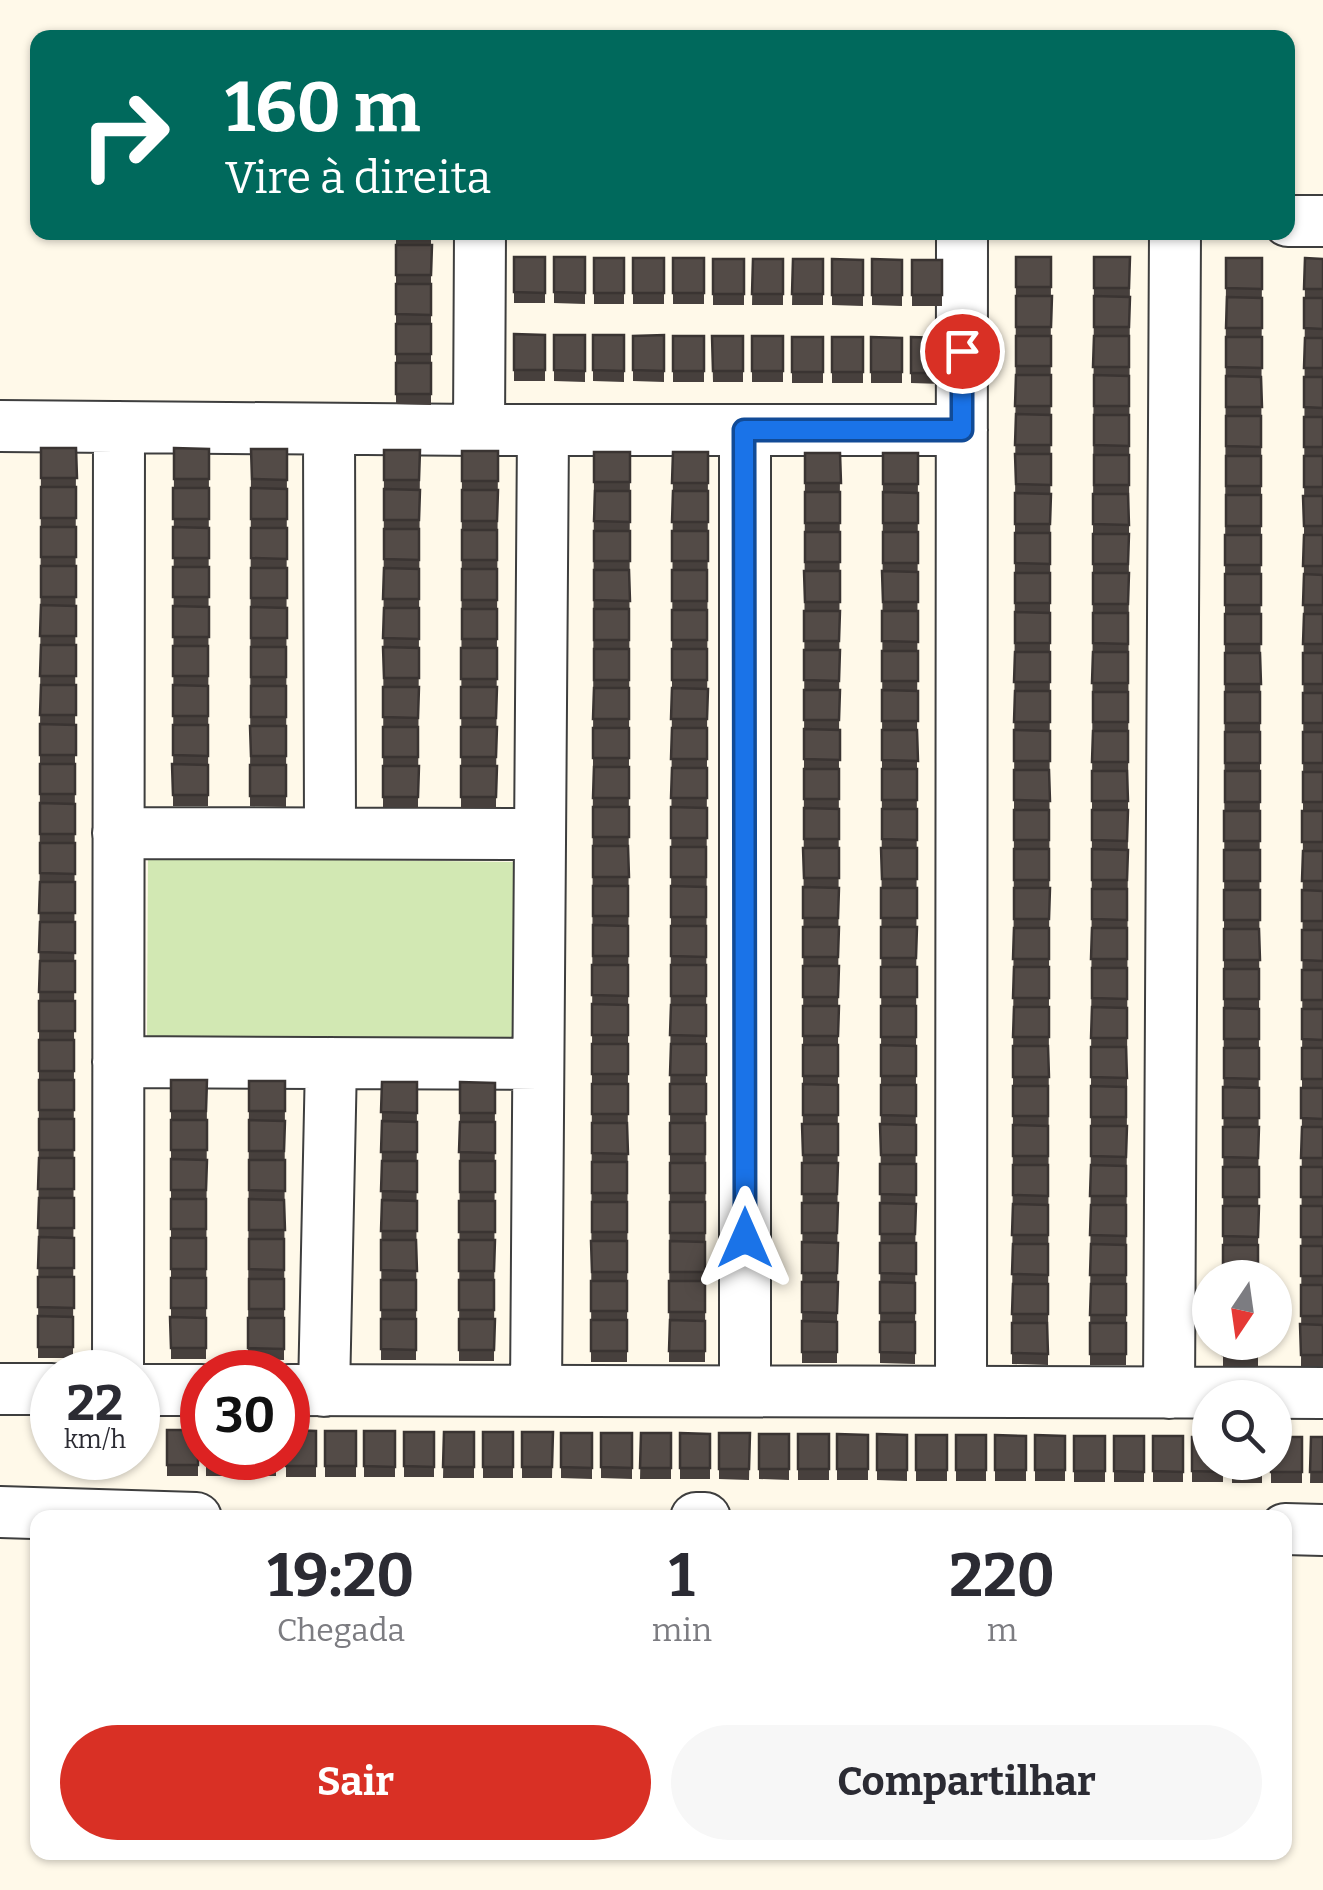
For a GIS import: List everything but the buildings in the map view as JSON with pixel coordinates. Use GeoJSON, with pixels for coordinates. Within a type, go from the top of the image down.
{"type":"FeatureCollection","features":[{"type":"Feature","properties":{"kind":"street"},"geometry":{"type":"LineString","coordinates":[[1295,221],[1323,221]]}},
{"type":"Feature","properties":{"kind":"street"},"geometry":{"type":"LineString","coordinates":[[478,430],[480,240]]}},
{"type":"Feature","properties":{"kind":"street"},"geometry":{"type":"LineString","coordinates":[[961,1392],[962,240]]}},
{"type":"Feature","properties":{"kind":"street"},"geometry":{"type":"LineString","coordinates":[[1169,1392],[1175,240]]}},
{"type":"Feature","properties":{"kind":"street"},"geometry":{"type":"LineString","coordinates":[[0,426],[962,430]]}},
{"type":"Feature","properties":{"kind":"street"},"geometry":{"type":"LineString","coordinates":[[118,1350],[119,427]]}},
{"type":"Feature","properties":{"kind":"street"},"geometry":{"type":"LineString","coordinates":[[329,429],[330,834]]}},
{"type":"Feature","properties":{"kind":"street"},"geometry":{"type":"LineString","coordinates":[[536,1391],[543,430]]}},
{"type":"Feature","properties":{"kind":"street"},"geometry":{"type":"LineString","coordinates":[[744,430],[745,1392]]}},
{"type":"Feature","properties":{"kind":"street"},"geometry":{"type":"LineString","coordinates":[[118,834],[540,834]]}},
{"type":"Feature","properties":{"kind":"street"},"geometry":{"type":"LineString","coordinates":[[118,1062],[538,1064]]}},
{"type":"Feature","properties":{"kind":"street"},"geometry":{"type":"LineString","coordinates":[[309,1350],[332,1062]]}},
{"type":"Feature","properties":{"kind":"street"},"geometry":{"type":"LineString","coordinates":[[0,1389],[30,1389]]}},
{"type":"Feature","properties":{"kind":"street"},"geometry":{"type":"LineString","coordinates":[[310,1390],[1323,1393]]}},
{"type":"Feature","properties":{"kind":"street"},"geometry":{"type":"LineString","coordinates":[[0,1512],[30,1513]]}},
{"type":"Feature","properties":{"kind":"street"},"geometry":{"type":"LineString","coordinates":[[1292,1529],[1323,1530]]}},
{"type":"Feature","properties":{"kind":"green space"},"geometry":{"type":"Polygon","coordinates":[[[148,857],[514,862],[512,1043],[147,1039],[148,857]]]}},
{"type":"Feature","properties":{"kind":"route"},"geometry":{"type":"LineString","coordinates":[[745,1238],[744,430],[962,430],[962,351]]}}]}
